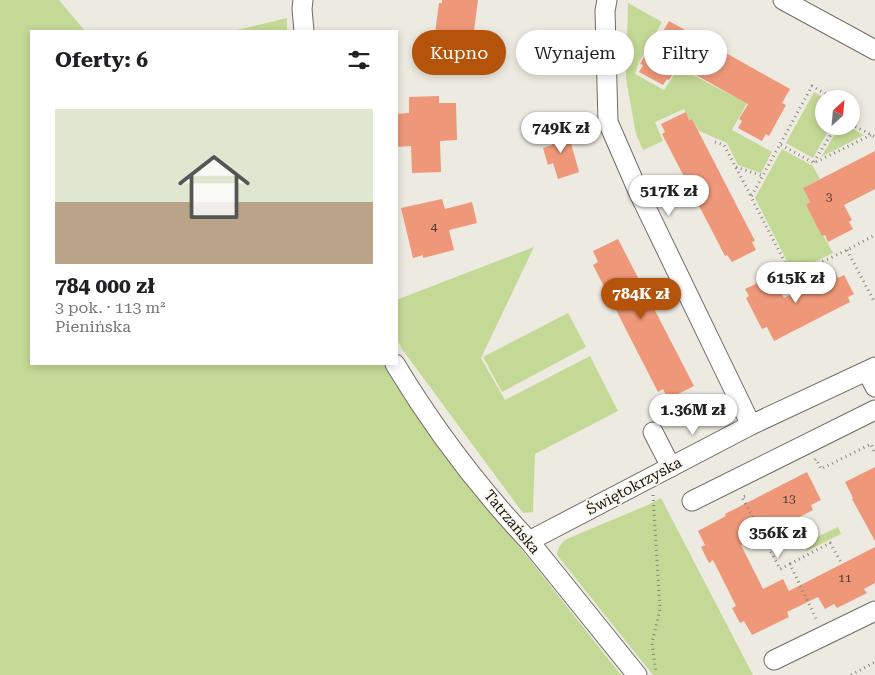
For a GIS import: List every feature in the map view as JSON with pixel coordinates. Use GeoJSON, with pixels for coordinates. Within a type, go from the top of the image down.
{"type":"FeatureCollection","features":[{"type":"Feature","properties":{"kind":"street"},"geometry":{"type":"LineString","coordinates":[[303,0],[304,30]]}},
{"type":"Feature","properties":{"kind":"street"},"geometry":{"type":"LineString","coordinates":[[607,0],[605,10],[608,122],[638,191],[751,425]]}},
{"type":"Feature","properties":{"kind":"street"},"geometry":{"type":"LineString","coordinates":[[783,0],[875,50]]}},
{"type":"Feature","properties":{"kind":"street","name":"Tatrzańska"},"geometry":{"type":"LineString","coordinates":[[395,365],[444,439],[637,675]]}},
{"type":"Feature","properties":{"kind":"street","name":"Świętokrzyska"},"geometry":{"type":"LineString","coordinates":[[528,541],[751,425],[872,375]]}},
{"type":"Feature","properties":{"kind":"street"},"geometry":{"type":"LineString","coordinates":[[692,502],[875,410]]}},
{"type":"Feature","properties":{"kind":"street"},"geometry":{"type":"LineString","coordinates":[[653,432],[671,467]]}},
{"type":"Feature","properties":{"kind":"street"},"geometry":{"type":"LineString","coordinates":[[774,660],[875,611]]}},
{"type":"Feature","properties":{"kind":"path"},"geometry":{"type":"LineString","coordinates":[[751,197],[812,86],[819,90]]}},
{"type":"Feature","properties":{"kind":"path"},"geometry":{"type":"LineString","coordinates":[[860,129],[873,136]]}},
{"type":"Feature","properties":{"kind":"path"},"geometry":{"type":"LineString","coordinates":[[814,163],[831,135]]}},
{"type":"Feature","properties":{"kind":"path"},"geometry":{"type":"LineString","coordinates":[[814,163],[873,136]]}},
{"type":"Feature","properties":{"kind":"path"},"geometry":{"type":"LineString","coordinates":[[715,142],[724,145],[792,276],[875,235]]}},
{"type":"Feature","properties":{"kind":"path"},"geometry":{"type":"LineString","coordinates":[[781,145],[814,163]]}},
{"type":"Feature","properties":{"kind":"path"},"geometry":{"type":"LineString","coordinates":[[736,168],[763,176]]}},
{"type":"Feature","properties":{"kind":"path"},"geometry":{"type":"LineString","coordinates":[[847,250],[875,303]]}},
{"type":"Feature","properties":{"kind":"path"},"geometry":{"type":"LineString","coordinates":[[808,464],[816,459],[821,469],[871,444],[875,451]]}},
{"type":"Feature","properties":{"kind":"path"},"geometry":{"type":"LineString","coordinates":[[652,492],[660,609],[652,643],[657,675]]}},
{"type":"Feature","properties":{"kind":"path"},"geometry":{"type":"LineString","coordinates":[[750,493],[742,497],[780,569],[830,543],[841,562]]}},
{"type":"Feature","properties":{"kind":"path"},"geometry":{"type":"LineString","coordinates":[[790,564],[824,636]]}},
{"type":"Feature","properties":{"kind":"path"},"geometry":{"type":"LineString","coordinates":[[851,675],[875,662]]}},
{"type":"Feature","properties":{"kind":"green space"},"geometry":{"type":"Polygon","coordinates":[[[0,0],[59,0],[84,30],[30,30],[30,365],[387,365],[480,497],[621,675],[0,675],[0,0]]]}},
{"type":"Feature","properties":{"kind":"green space"},"geometry":{"type":"Polygon","coordinates":[[[628,3],[662,22],[657,30],[644,30],[644,53],[635,74],[664,90],[674,75],[693,75],[747,103],[732,130],[772,152],[761,173],[738,165],[727,143],[699,131],[692,119],[689,120],[684,109],[655,122],[663,141],[643,150],[636,134],[626,79],[626,75],[634,75],[634,30],[627,30],[628,3]]]}},
{"type":"Feature","properties":{"kind":"green space"},"geometry":{"type":"Polygon","coordinates":[[[287,18],[287,30],[237,30],[287,18]]]}},
{"type":"Feature","properties":{"kind":"green space"},"geometry":{"type":"Polygon","coordinates":[[[814,92],[815,135],[826,135],[813,158],[786,143],[814,92]]]}},
{"type":"Feature","properties":{"kind":"green space"},"geometry":{"type":"Polygon","coordinates":[[[860,133],[864,135],[821,157],[834,135],[860,135],[860,133]]]}},
{"type":"Feature","properties":{"kind":"green space"},"geometry":{"type":"Polygon","coordinates":[[[782,149],[813,166],[820,179],[803,188],[810,202],[806,205],[833,253],[793,273],[755,198],[782,149]]]}},
{"type":"Feature","properties":{"kind":"green space"},"geometry":{"type":"Polygon","coordinates":[[[534,247],[481,358],[505,400],[590,356],[618,411],[535,454],[533,512],[523,513],[402,349],[398,341],[398,299],[534,247]]]}},
{"type":"Feature","properties":{"kind":"green space"},"geometry":{"type":"Polygon","coordinates":[[[568,313],[586,347],[502,392],[483,357],[568,313]]]}},
{"type":"Feature","properties":{"kind":"green space"},"geometry":{"type":"Polygon","coordinates":[[[661,498],[753,675],[653,675],[557,555],[560,546],[567,539],[661,498]]]}},
{"type":"Feature","properties":{"kind":"green space"},"geometry":{"type":"Polygon","coordinates":[[[838,527],[841,534],[807,551],[803,544],[838,527]]]}},
{"type":"Feature","properties":{"kind":"building"},"geometry":{"type":"Polygon","coordinates":[[[442,0],[478,0],[474,30],[435,30],[439,3],[442,3],[442,0]]]}},
{"type":"Feature","properties":{"kind":"building"},"geometry":{"type":"Polygon","coordinates":[[[669,21],[685,30],[664,30],[669,21]]]}},
{"type":"Feature","properties":{"kind":"building"},"geometry":{"type":"Polygon","coordinates":[[[727,54],[790,89],[782,103],[786,105],[769,136],[766,134],[762,141],[738,128],[742,121],[739,119],[748,104],[696,75],[727,75],[727,54]]]}},
{"type":"Feature","properties":{"kind":"building"},"geometry":{"type":"Polygon","coordinates":[[[644,57],[644,75],[639,72],[643,65],[640,64],[644,57]]]}},
{"type":"Feature","properties":{"kind":"building"},"geometry":{"type":"Polygon","coordinates":[[[645,75],[672,75],[663,85],[645,75]]]}},
{"type":"Feature","properties":{"kind":"building"},"geometry":{"type":"Polygon","coordinates":[[[439,96],[439,103],[456,103],[457,140],[440,141],[441,172],[412,173],[411,146],[398,147],[398,114],[409,113],[409,97],[439,96]]]}},
{"type":"Feature","properties":{"kind":"building"},"geometry":{"type":"Polygon","coordinates":[[[686,112],[689,120],[692,119],[755,241],[752,242],[756,250],[732,262],[727,255],[725,256],[662,134],[665,132],[661,124],[686,112]]]}},
{"type":"Feature","properties":{"kind":"building"},"geometry":{"type":"Polygon","coordinates":[[[567,129],[579,172],[558,179],[553,163],[548,165],[543,148],[552,145],[549,134],[567,129]]]}},
{"type":"Feature","properties":{"kind":"building"},"geometry":{"type":"Polygon","coordinates":[[[875,151],[875,189],[844,205],[852,220],[849,222],[853,229],[828,242],[825,235],[822,236],[806,205],[810,202],[803,188],[875,151]]]}},
{"type":"Feature","properties":{"kind":"building"},"geometry":{"type":"Polygon","coordinates":[[[442,199],[445,209],[472,202],[477,223],[449,230],[454,250],[423,258],[423,255],[413,258],[401,208],[442,199]]]}},
{"type":"Feature","properties":{"kind":"building"},"geometry":{"type":"Polygon","coordinates":[[[618,239],[694,386],[668,399],[663,389],[658,392],[593,265],[598,262],[593,251],[618,239]]]}},
{"type":"Feature","properties":{"kind":"building"},"geometry":{"type":"Polygon","coordinates":[[[835,272],[838,278],[844,275],[854,294],[848,297],[850,302],[774,341],[767,327],[762,329],[746,298],[749,296],[745,289],[770,277],[774,284],[776,283],[784,298],[835,272]]]}},
{"type":"Feature","properties":{"kind":"building"},"geometry":{"type":"Polygon","coordinates":[[[875,467],[875,541],[845,482],[875,467]]]}},
{"type":"Feature","properties":{"kind":"building"},"geometry":{"type":"Polygon","coordinates":[[[807,472],[821,500],[811,505],[813,510],[784,525],[781,520],[748,537],[750,540],[741,545],[763,589],[783,579],[789,591],[875,547],[875,583],[864,589],[867,593],[837,608],[834,604],[825,609],[818,597],[787,612],[789,617],[752,635],[744,621],[740,623],[732,608],[736,606],[713,560],[709,563],[701,547],[705,545],[698,531],[726,516],[725,514],[807,472]]]}}]}
